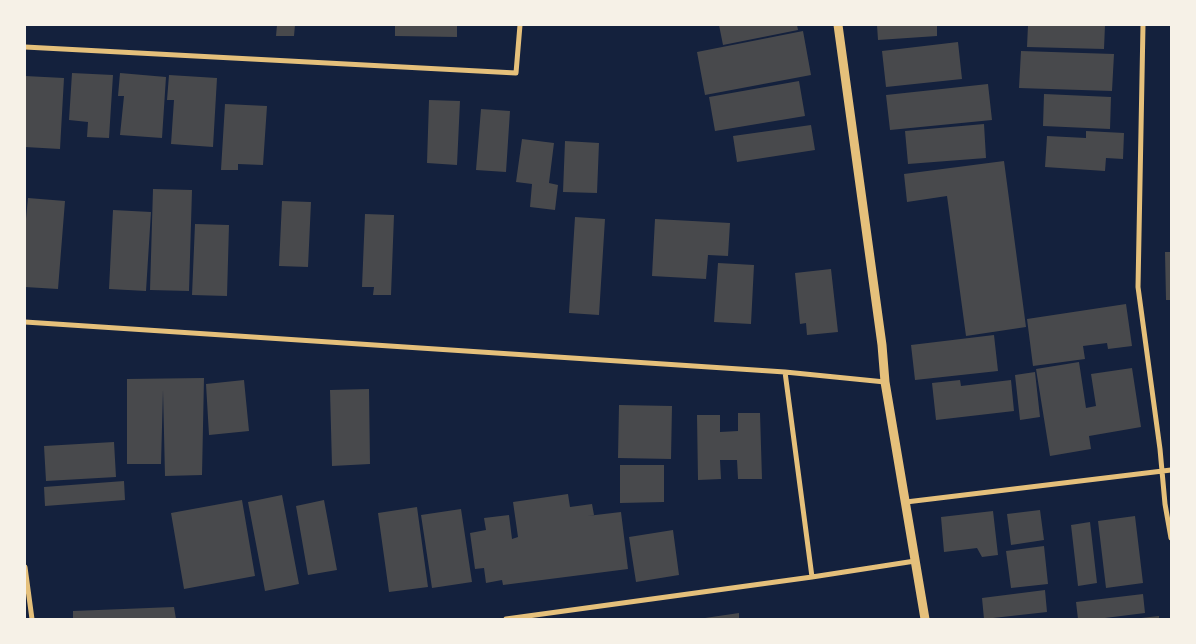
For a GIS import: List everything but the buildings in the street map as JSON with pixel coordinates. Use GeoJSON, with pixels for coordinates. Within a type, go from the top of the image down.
{"type":"FeatureCollection","features":[{"type":"Feature","properties":{"kind":"street"},"geometry":{"type":"LineString","coordinates":[[25,47],[516,73],[520,25]]}},
{"type":"Feature","properties":{"kind":"street"},"geometry":{"type":"LineString","coordinates":[[838,25],[881,335],[885,382],[925,619]]}},
{"type":"Feature","properties":{"kind":"street"},"geometry":{"type":"LineString","coordinates":[[1143,25],[1138,287],[1160,449],[1165,504],[1171,538]]}},
{"type":"Feature","properties":{"kind":"street"},"geometry":{"type":"LineString","coordinates":[[25,322],[785,372],[885,382]]}},
{"type":"Feature","properties":{"kind":"street"},"geometry":{"type":"LineString","coordinates":[[785,372],[812,577]]}},
{"type":"Feature","properties":{"kind":"street"},"geometry":{"type":"LineString","coordinates":[[906,502],[1171,470]]}},
{"type":"Feature","properties":{"kind":"street"},"geometry":{"type":"LineString","coordinates":[[506,619],[915,561]]}},
{"type":"Feature","properties":{"kind":"street"},"geometry":{"type":"LineString","coordinates":[[25,567],[32,619]]}}]}
